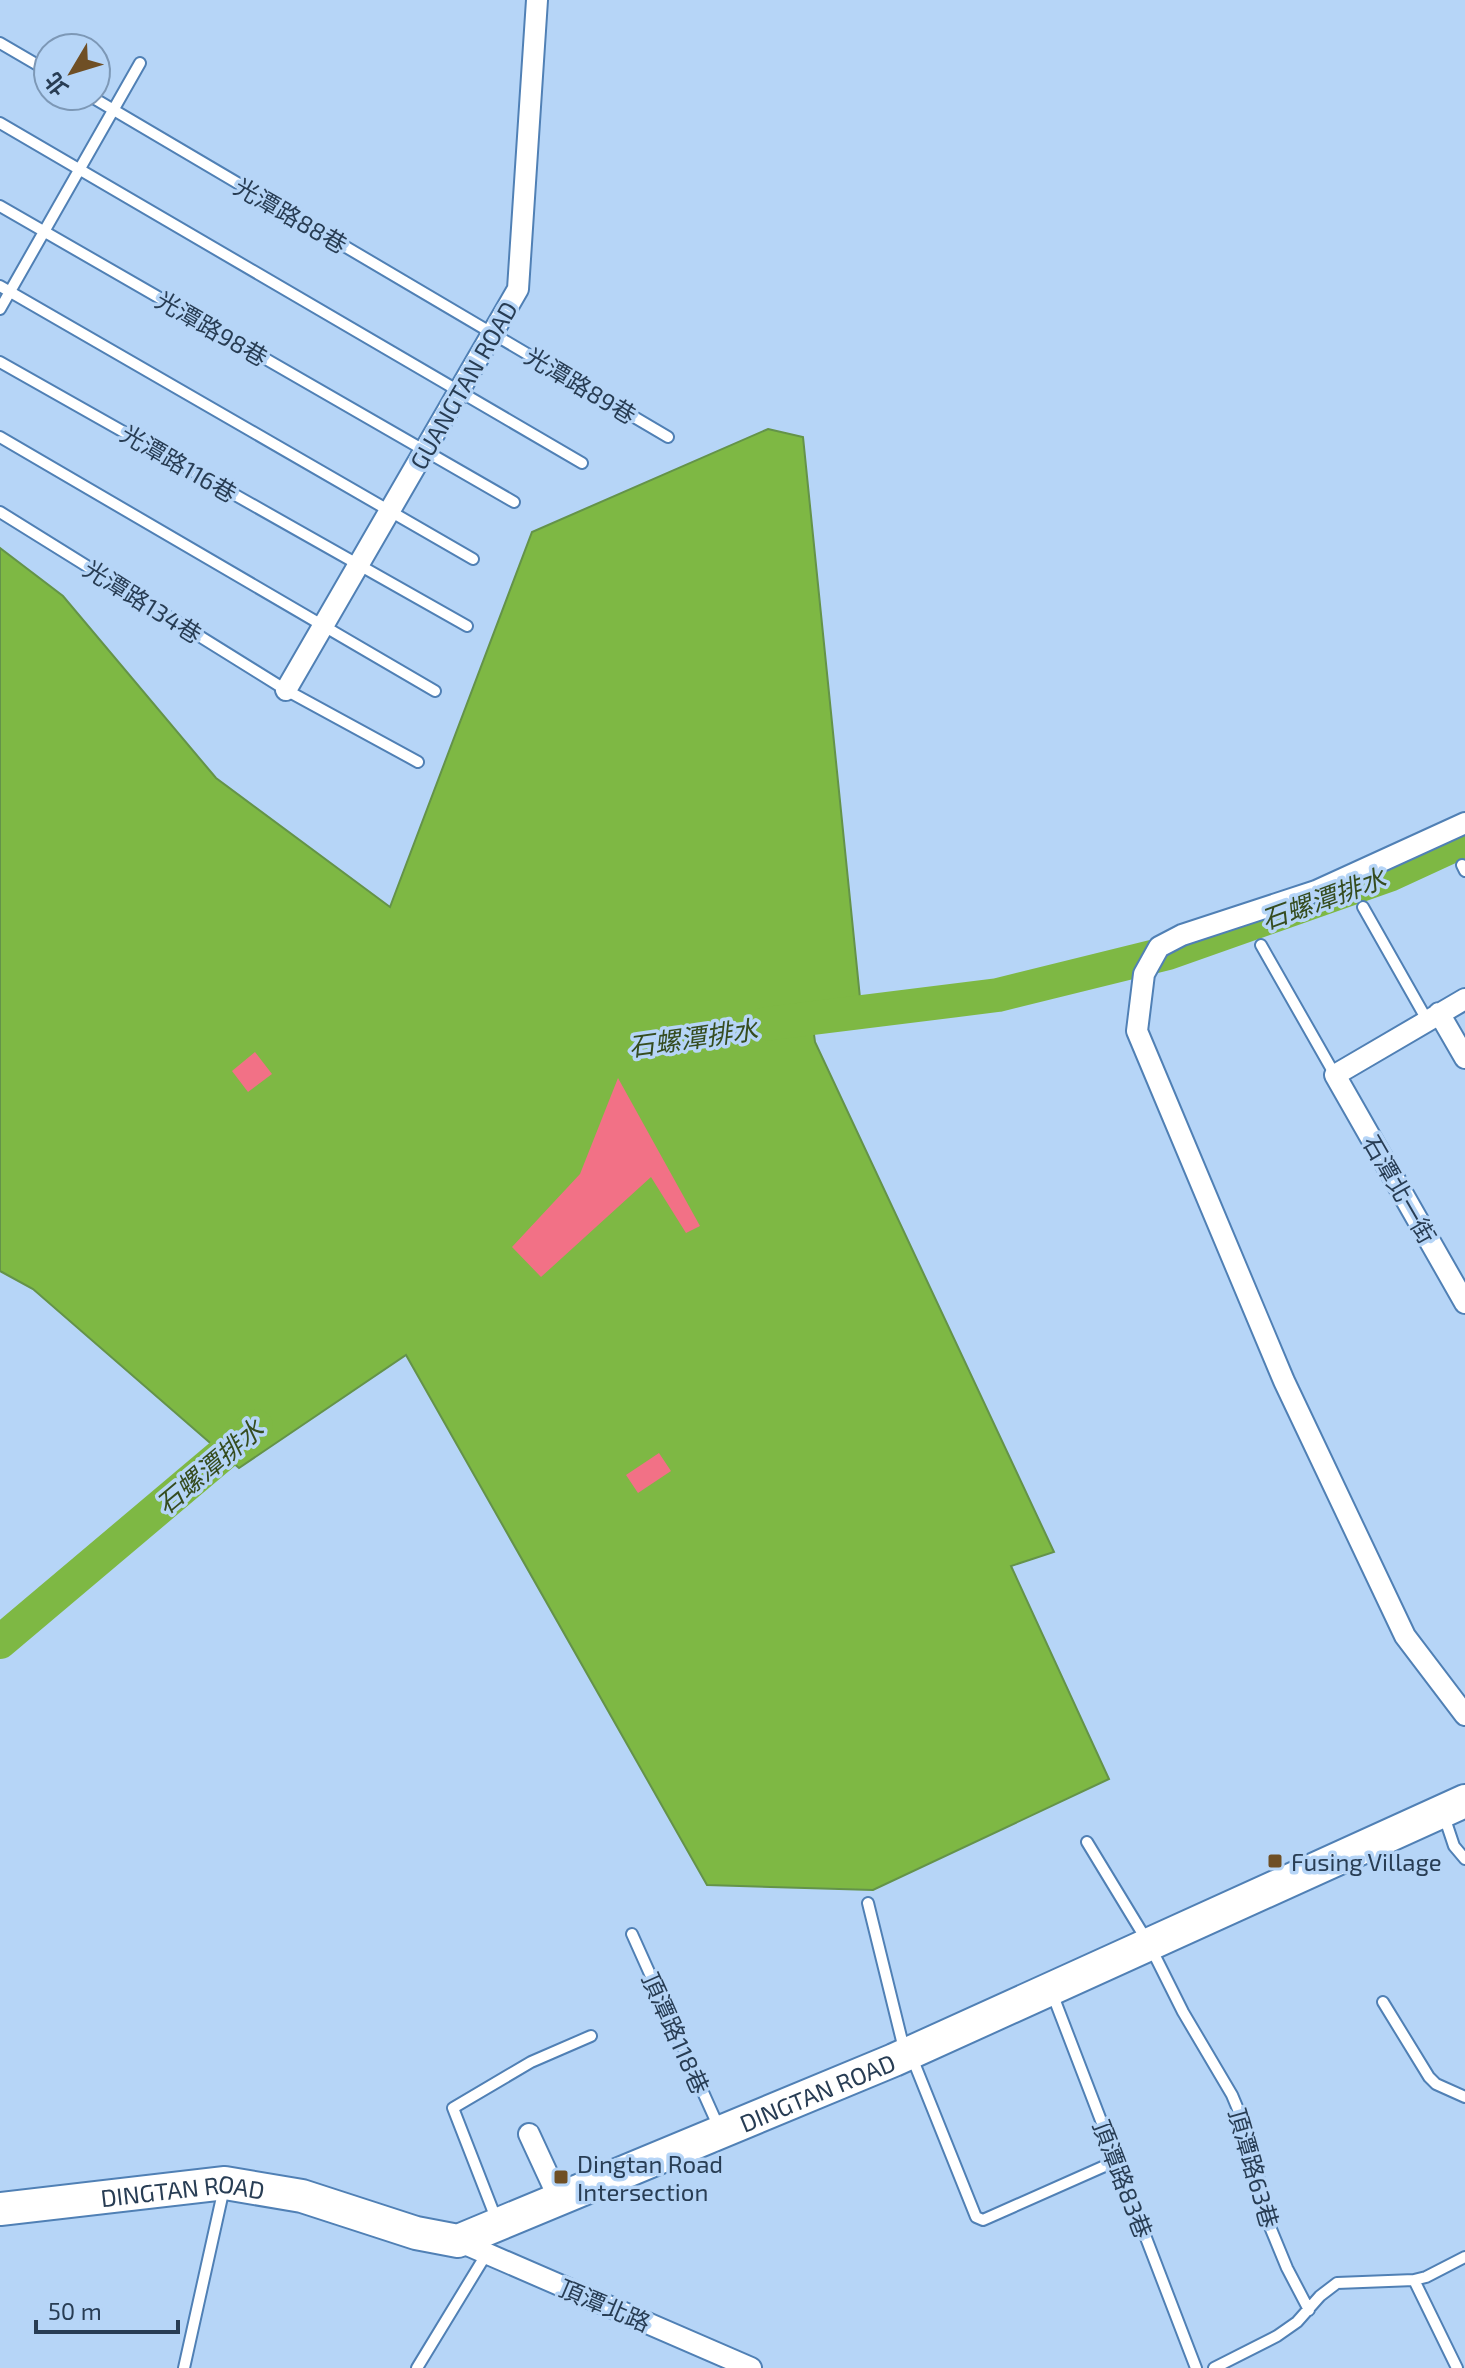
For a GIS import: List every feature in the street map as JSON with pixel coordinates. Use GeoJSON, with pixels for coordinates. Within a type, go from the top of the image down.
{"type":"FeatureCollection","features":[{"type":"Feature","properties":{"kind":"main road","name":"DINGTAN ROAD"},"geometry":{"type":"LineString","coordinates":[[0,2209],[225,2183],[302,2196],[416,2233],[482,2240],[560,2201],[908,2054],[1454,1806]]}},
{"type":"Feature","properties":{"kind":"street","name":"GUANGTAN ROAD"},"geometry":{"type":"LineString","coordinates":[[286,690],[518,289],[537,0]]}},
{"type":"Feature","properties":{"kind":"street"},"geometry":{"type":"LineString","coordinates":[[1465,823],[1316,891],[1182,935],[1159,947],[1144,974],[1137,1031],[1284,1381],[1405,1636],[1465,1715]]}},
{"type":"Feature","properties":{"kind":"street"},"geometry":{"type":"LineString","coordinates":[[1335,1075],[1465,999]]}},
{"type":"Feature","properties":{"kind":"street"},"geometry":{"type":"LineString","coordinates":[[1433,1016],[1465,1058]]}},
{"type":"Feature","properties":{"kind":"street","name":"石潭北一街"},"geometry":{"type":"LineString","coordinates":[[1335,1075],[1465,1303]]}},
{"type":"Feature","properties":{"kind":"street"},"geometry":{"type":"LineString","coordinates":[[529,2134],[560,2201]]}},
{"type":"Feature","properties":{"kind":"street","name":"頂潭北路"},"geometry":{"type":"LineString","coordinates":[[482,2240],[751,2368]]}},
{"type":"Feature","properties":{"kind":"lane"},"geometry":{"type":"LineString","coordinates":[[0,43],[32,62]]}},
{"type":"Feature","properties":{"kind":"lane"},"geometry":{"type":"LineString","coordinates":[[0,309],[5,289],[44,232],[140,63]]}},
{"type":"Feature","properties":{"kind":"lane","name":"光潭路88巷"},"geometry":{"type":"LineString","coordinates":[[113,110],[493,333]]}},
{"type":"Feature","properties":{"kind":"lane"},"geometry":{"type":"LineString","coordinates":[[0,123],[582,463]]}},
{"type":"Feature","properties":{"kind":"lane","name":"光潭路98巷"},"geometry":{"type":"LineString","coordinates":[[0,206],[514,502]]}},
{"type":"Feature","properties":{"kind":"lane"},"geometry":{"type":"LineString","coordinates":[[5,289],[473,559]]}},
{"type":"Feature","properties":{"kind":"lane","name":"光潭路89巷"},"geometry":{"type":"LineString","coordinates":[[493,333],[668,437]]}},
{"type":"Feature","properties":{"kind":"lane","name":"光潭路116巷"},"geometry":{"type":"LineString","coordinates":[[0,362],[467,626]]}},
{"type":"Feature","properties":{"kind":"lane"},"geometry":{"type":"LineString","coordinates":[[0,437],[435,691]]}},
{"type":"Feature","properties":{"kind":"lane","name":"光潭路134巷"},"geometry":{"type":"LineString","coordinates":[[0,512],[286,690],[418,762]]}},
{"type":"Feature","properties":{"kind":"lane"},"geometry":{"type":"LineString","coordinates":[[1363,907],[1433,1016]]}},
{"type":"Feature","properties":{"kind":"lane"},"geometry":{"type":"LineString","coordinates":[[1261,945],[1335,1075]]}},
{"type":"Feature","properties":{"kind":"lane"},"geometry":{"type":"LineString","coordinates":[[1454,1806],[1454,1846],[1465,1859]]}},
{"type":"Feature","properties":{"kind":"lane","name":"頂潭路63巷"},"geometry":{"type":"LineString","coordinates":[[1087,1842],[1149,1944],[1183,2012],[1232,2095],[1243,2119],[1268,2222],[1309,2310]]}},
{"type":"Feature","properties":{"kind":"lane"},"geometry":{"type":"LineString","coordinates":[[868,1903],[908,2054],[976,2217],[990,2219],[1116,2161]]}},
{"type":"Feature","properties":{"kind":"lane","name":"頂潭路118巷"},"geometry":{"type":"LineString","coordinates":[[632,1934],[720,2132]]}},
{"type":"Feature","properties":{"kind":"lane","name":"頂潭路83巷"},"geometry":{"type":"LineString","coordinates":[[1050,1989],[1196,2368]]}},
{"type":"Feature","properties":{"kind":"lane"},"geometry":{"type":"LineString","coordinates":[[1383,2002],[1429,2077],[1436,2084],[1465,2097]]}},
{"type":"Feature","properties":{"kind":"lane"},"geometry":{"type":"LineString","coordinates":[[417,2368],[482,2240],[453,2108],[531,2062],[591,2036]]}},
{"type":"Feature","properties":{"kind":"lane"},"geometry":{"type":"LineString","coordinates":[[184,2368],[225,2183]]}},
{"type":"Feature","properties":{"kind":"lane"},"geometry":{"type":"LineString","coordinates":[[1214,2368],[1277,2336],[1337,2283],[1414,2280],[1465,2257]]}},
{"type":"Feature","properties":{"kind":"lane"},"geometry":{"type":"LineString","coordinates":[[1414,2280],[1457,2368]]}},
{"type":"Feature","properties":{"kind":"water"},"geometry":{"type":"Polygon","coordinates":[[[768,429],[803,437],[860,998],[810,1005],[815,1042],[1054,1552],[1011,1566],[1109,1779],[873,1890],[707,1885],[406,1355],[239,1468],[33,1289],[0,1271],[0,548],[63,596],[216,778],[390,907],[532,532],[768,429]]]}},
{"type":"Feature","properties":{"kind":"building"},"geometry":{"type":"Polygon","coordinates":[[[255,1052],[272,1074],[248,1092],[232,1071],[255,1052]]]}},
{"type":"Feature","properties":{"kind":"building"},"geometry":{"type":"Polygon","coordinates":[[[618,1078],[700,1226],[686,1233],[651,1177],[541,1277],[512,1247],[580,1174],[618,1078]]]}},
{"type":"Feature","properties":{"kind":"building"},"geometry":{"type":"Polygon","coordinates":[[[659,1453],[671,1471],[638,1493],[626,1475],[659,1453]]]}},
{"type":"Feature","properties":{"kind":"waterway","name":"石螺潭排水"},"geometry":{"type":"LineString","coordinates":[[765,1024],[998,995],[1168,953],[1389,875],[1465,840]]}},
{"type":"Feature","properties":{"kind":"waterway","name":"石螺潭排水"},"geometry":{"type":"LineString","coordinates":[[0,1642],[256,1426]]}},
{"type":"Feature","properties":{"kind":"place","name":"Fusing Village"},"geometry":{"type":"Point","coordinates":[1275,1861]}},
{"type":"Feature","properties":{"kind":"place","name":"Dingtan Road Intersection"},"geometry":{"type":"Point","coordinates":[561,2177]}}]}
